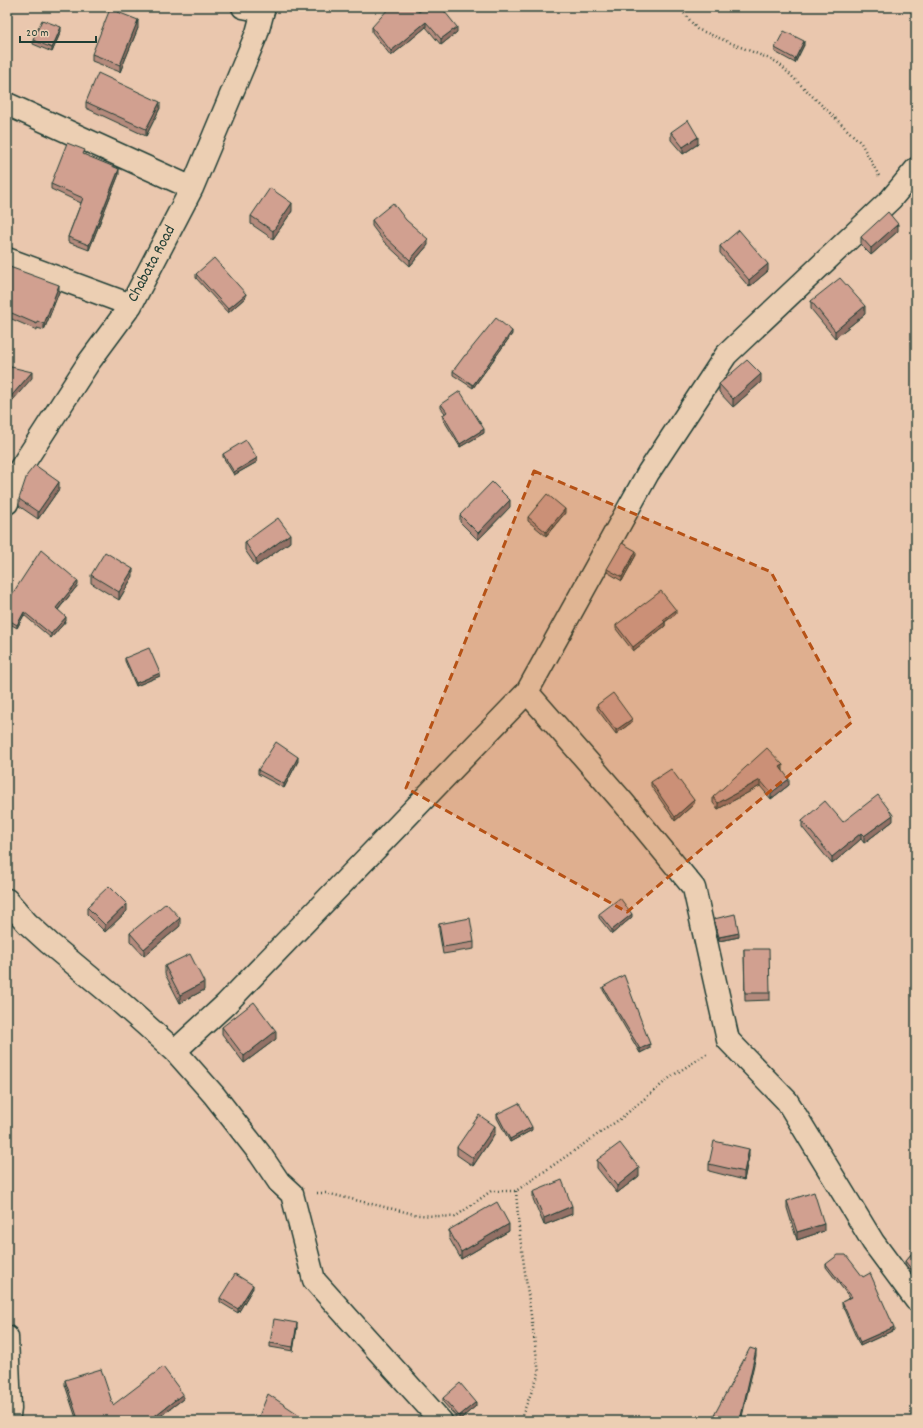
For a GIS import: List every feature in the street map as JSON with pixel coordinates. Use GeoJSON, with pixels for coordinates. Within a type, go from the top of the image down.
{"type":"FeatureCollection","features":[{"type":"Feature","properties":{"kind":"street","name":"Chabata Road"},"geometry":{"type":"LineString","coordinates":[[7,503],[18,472],[89,362],[131,305],[192,188],[257,32],[257,8]]}},
{"type":"Feature","properties":{"kind":"street"},"geometry":{"type":"LineString","coordinates":[[7,104],[192,188]]}},
{"type":"Feature","properties":{"kind":"street"},"geometry":{"type":"LineString","coordinates":[[175,1051],[226,1004],[527,692],[648,473],[726,355],[891,199],[916,169]]}},
{"type":"Feature","properties":{"kind":"street"},"geometry":{"type":"LineString","coordinates":[[7,259],[131,305]]}},
{"type":"Feature","properties":{"kind":"street"},"geometry":{"type":"LineString","coordinates":[[527,692],[623,802],[694,888],[728,1040],[787,1101],[873,1242],[916,1300]]}},
{"type":"Feature","properties":{"kind":"street"},"geometry":{"type":"LineString","coordinates":[[7,900],[27,923],[49,943],[120,1002],[175,1051],[214,1095],[260,1154],[279,1182],[292,1194],[314,1280],[441,1421]]}},
{"type":"Feature","properties":{"kind":"street"},"geometry":{"type":"LineString","coordinates":[[7,1337],[10,1401],[8,1421]]}},
{"type":"Feature","properties":{"kind":"path"},"geometry":{"type":"LineString","coordinates":[[679,7],[697,29],[777,62],[861,143],[891,199]]}},
{"type":"Feature","properties":{"kind":"path"},"geometry":{"type":"LineString","coordinates":[[292,1194],[326,1193],[418,1215],[454,1217],[491,1191],[516,1191],[620,1119],[672,1076],[728,1040]]}},
{"type":"Feature","properties":{"kind":"path"},"geometry":{"type":"LineString","coordinates":[[516,1191],[519,1229],[538,1373],[520,1421]]}},
{"type":"Feature","properties":{"kind":"highlighted area"},"geometry":{"type":"Polygon","coordinates":[[[534,471],[771,572],[852,722],[627,912],[406,788],[534,471]]]}},
{"type":"Feature","properties":{"kind":"building"},"geometry":{"type":"Polygon","coordinates":[[[390,7],[413,7],[419,12],[425,7],[441,7],[457,27],[441,39],[426,22],[391,51],[372,27],[390,7]]]}},
{"type":"Feature","properties":{"kind":"building"},"geometry":{"type":"Polygon","coordinates":[[[110,9],[138,20],[120,65],[92,54],[110,9]]]}},
{"type":"Feature","properties":{"kind":"building"},"geometry":{"type":"Polygon","coordinates":[[[42,20],[61,27],[52,48],[33,40],[42,20]]]}},
{"type":"Feature","properties":{"kind":"building"},"geometry":{"type":"Polygon","coordinates":[[[784,31],[804,41],[795,59],[775,48],[784,31]]]}},
{"type":"Feature","properties":{"kind":"building"},"geometry":{"type":"Polygon","coordinates":[[[98,73],[160,102],[146,129],[86,102],[98,73]]]}},
{"type":"Feature","properties":{"kind":"building"},"geometry":{"type":"Polygon","coordinates":[[[688,120],[698,137],[683,147],[671,132],[688,120]]]}},
{"type":"Feature","properties":{"kind":"building"},"geometry":{"type":"Polygon","coordinates":[[[67,143],[85,150],[83,154],[119,169],[89,245],[68,237],[83,198],[51,184],[67,143]]]}},
{"type":"Feature","properties":{"kind":"building"},"geometry":{"type":"Polygon","coordinates":[[[270,188],[292,203],[273,231],[251,216],[270,188]]]}},
{"type":"Feature","properties":{"kind":"building"},"geometry":{"type":"Polygon","coordinates":[[[393,203],[406,220],[428,239],[410,260],[384,236],[372,220],[393,203]]]}},
{"type":"Feature","properties":{"kind":"building"},"geometry":{"type":"Polygon","coordinates":[[[888,212],[898,224],[871,248],[861,237],[888,212]]]}},
{"type":"Feature","properties":{"kind":"building"},"geometry":{"type":"Polygon","coordinates":[[[739,230],[768,264],[749,280],[720,246],[739,230]]]}},
{"type":"Feature","properties":{"kind":"building"},"geometry":{"type":"Polygon","coordinates":[[[214,258],[246,294],[228,309],[196,274],[214,258]]]}},
{"type":"Feature","properties":{"kind":"building"},"geometry":{"type":"Polygon","coordinates":[[[7,266],[59,285],[44,324],[37,321],[37,324],[7,311],[7,266]]]}},
{"type":"Feature","properties":{"kind":"building"},"geometry":{"type":"Polygon","coordinates":[[[840,278],[865,306],[835,331],[811,301],[840,278]]]}},
{"type":"Feature","properties":{"kind":"building"},"geometry":{"type":"Polygon","coordinates":[[[496,318],[512,331],[473,385],[453,371],[496,318]]]}},
{"type":"Feature","properties":{"kind":"building"},"geometry":{"type":"Polygon","coordinates":[[[747,360],[761,374],[733,399],[719,384],[747,360]]]}},
{"type":"Feature","properties":{"kind":"building"},"geometry":{"type":"Polygon","coordinates":[[[7,366],[32,372],[7,401],[7,366]]]}},
{"type":"Feature","properties":{"kind":"building"},"geometry":{"type":"Polygon","coordinates":[[[460,391],[484,429],[460,444],[443,415],[447,412],[441,404],[460,391]]]}},
{"type":"Feature","properties":{"kind":"building"},"geometry":{"type":"Polygon","coordinates":[[[246,440],[257,458],[234,472],[223,454],[246,440]]]}},
{"type":"Feature","properties":{"kind":"building"},"geometry":{"type":"Polygon","coordinates":[[[35,465],[59,482],[38,512],[19,499],[27,475],[35,465]]]}},
{"type":"Feature","properties":{"kind":"building"},"geometry":{"type":"Polygon","coordinates":[[[492,482],[510,500],[478,533],[460,515],[492,482]]]}},
{"type":"Feature","properties":{"kind":"building"},"geometry":{"type":"Polygon","coordinates":[[[547,494],[565,509],[546,532],[528,517],[547,494]]]}},
{"type":"Feature","properties":{"kind":"building"},"geometry":{"type":"Polygon","coordinates":[[[278,518],[290,534],[256,559],[245,542],[278,518]]]}},
{"type":"Feature","properties":{"kind":"building"},"geometry":{"type":"Polygon","coordinates":[[[622,543],[636,551],[622,577],[607,569],[622,543]]]}},
{"type":"Feature","properties":{"kind":"building"},"geometry":{"type":"Polygon","coordinates":[[[41,550],[78,581],[56,608],[66,617],[51,634],[24,612],[17,625],[7,619],[7,602],[41,550]]]}},
{"type":"Feature","properties":{"kind":"building"},"geometry":{"type":"Polygon","coordinates":[[[105,552],[133,569],[119,592],[91,575],[105,552]]]}},
{"type":"Feature","properties":{"kind":"building"},"geometry":{"type":"Polygon","coordinates":[[[661,591],[676,610],[663,620],[665,622],[633,647],[616,625],[661,591]]]}},
{"type":"Feature","properties":{"kind":"building"},"geometry":{"type":"Polygon","coordinates":[[[149,648],[160,673],[136,683],[125,658],[149,648]]]}},
{"type":"Feature","properties":{"kind":"building"},"geometry":{"type":"Polygon","coordinates":[[[613,693],[632,719],[616,730],[597,705],[613,693]]]}},
{"type":"Feature","properties":{"kind":"building"},"geometry":{"type":"Polygon","coordinates":[[[276,742],[298,757],[284,784],[258,770],[276,742]]]}},
{"type":"Feature","properties":{"kind":"building"},"geometry":{"type":"Polygon","coordinates":[[[767,748],[783,765],[780,767],[789,779],[771,793],[760,780],[718,803],[713,797],[767,748]]]}},
{"type":"Feature","properties":{"kind":"building"},"geometry":{"type":"Polygon","coordinates":[[[671,769],[694,800],[675,817],[651,782],[671,769]]]}},
{"type":"Feature","properties":{"kind":"building"},"geometry":{"type":"Polygon","coordinates":[[[878,795],[893,815],[864,836],[861,833],[832,857],[802,821],[825,801],[843,822],[878,795]]]}},
{"type":"Feature","properties":{"kind":"building"},"geometry":{"type":"Polygon","coordinates":[[[109,886],[127,904],[105,925],[87,907],[109,886]]]}},
{"type":"Feature","properties":{"kind":"building"},"geometry":{"type":"Polygon","coordinates":[[[620,898],[632,914],[612,930],[599,914],[620,898]]]}},
{"type":"Feature","properties":{"kind":"building"},"geometry":{"type":"Polygon","coordinates":[[[166,903],[180,918],[144,949],[130,933],[166,903]]]}},
{"type":"Feature","properties":{"kind":"building"},"geometry":{"type":"Polygon","coordinates":[[[735,914],[739,933],[719,937],[714,919],[735,914]]]}},
{"type":"Feature","properties":{"kind":"building"},"geometry":{"type":"Polygon","coordinates":[[[470,918],[474,942],[443,947],[439,924],[470,918]]]}},
{"type":"Feature","properties":{"kind":"building"},"geometry":{"type":"Polygon","coordinates":[[[744,949],[769,949],[770,993],[745,993],[744,949]]]}},
{"type":"Feature","properties":{"kind":"building"},"geometry":{"type":"Polygon","coordinates":[[[190,954],[204,982],[180,995],[165,966],[190,954]]]}},
{"type":"Feature","properties":{"kind":"building"},"geometry":{"type":"Polygon","coordinates":[[[624,975],[650,1044],[640,1049],[603,987],[624,975]]]}},
{"type":"Feature","properties":{"kind":"building"},"geometry":{"type":"Polygon","coordinates":[[[254,1002],[276,1031],[244,1056],[222,1027],[254,1002]]]}},
{"type":"Feature","properties":{"kind":"building"},"geometry":{"type":"Polygon","coordinates":[[[519,1103],[532,1127],[510,1139],[497,1114],[519,1103]]]}},
{"type":"Feature","properties":{"kind":"building"},"geometry":{"type":"Polygon","coordinates":[[[479,1115],[495,1126],[473,1158],[457,1147],[479,1115]]]}},
{"type":"Feature","properties":{"kind":"building"},"geometry":{"type":"Polygon","coordinates":[[[714,1141],[749,1149],[744,1172],[709,1164],[714,1141]]]}},
{"type":"Feature","properties":{"kind":"building"},"geometry":{"type":"Polygon","coordinates":[[[620,1143],[639,1168],[617,1186],[597,1160],[620,1143]]]}},
{"type":"Feature","properties":{"kind":"building"},"geometry":{"type":"Polygon","coordinates":[[[562,1180],[572,1206],[544,1218],[533,1192],[562,1180]]]}},
{"type":"Feature","properties":{"kind":"building"},"geometry":{"type":"Polygon","coordinates":[[[814,1192],[824,1224],[797,1232],[787,1201],[814,1192]]]}},
{"type":"Feature","properties":{"kind":"building"},"geometry":{"type":"Polygon","coordinates":[[[497,1202],[509,1224],[461,1252],[449,1230],[497,1202]]]}},
{"type":"Feature","properties":{"kind":"building"},"geometry":{"type":"Polygon","coordinates":[[[916,1249],[916,1275],[905,1261],[916,1249]]]}},
{"type":"Feature","properties":{"kind":"building"},"geometry":{"type":"Polygon","coordinates":[[[838,1255],[846,1255],[863,1277],[870,1273],[894,1327],[860,1342],[842,1302],[852,1297],[826,1264],[838,1255]]]}},
{"type":"Feature","properties":{"kind":"building"},"geometry":{"type":"Polygon","coordinates":[[[235,1274],[253,1285],[238,1309],[220,1298],[235,1274]]]}},
{"type":"Feature","properties":{"kind":"building"},"geometry":{"type":"Polygon","coordinates":[[[274,1319],[297,1323],[293,1347],[270,1343],[274,1319]]]}},
{"type":"Feature","properties":{"kind":"building"},"geometry":{"type":"Polygon","coordinates":[[[750,1348],[756,1350],[741,1416],[744,1421],[711,1421],[750,1348]]]}},
{"type":"Feature","properties":{"kind":"building"},"geometry":{"type":"Polygon","coordinates":[[[163,1367],[183,1394],[148,1421],[113,1421],[112,1419],[108,1421],[80,1421],[65,1380],[101,1369],[113,1405],[163,1367]]]}},
{"type":"Feature","properties":{"kind":"building"},"geometry":{"type":"Polygon","coordinates":[[[460,1383],[476,1402],[459,1416],[443,1398],[460,1383]]]}},
{"type":"Feature","properties":{"kind":"building"},"geometry":{"type":"Polygon","coordinates":[[[268,1394],[307,1420],[257,1421],[268,1394]]]}}]}
